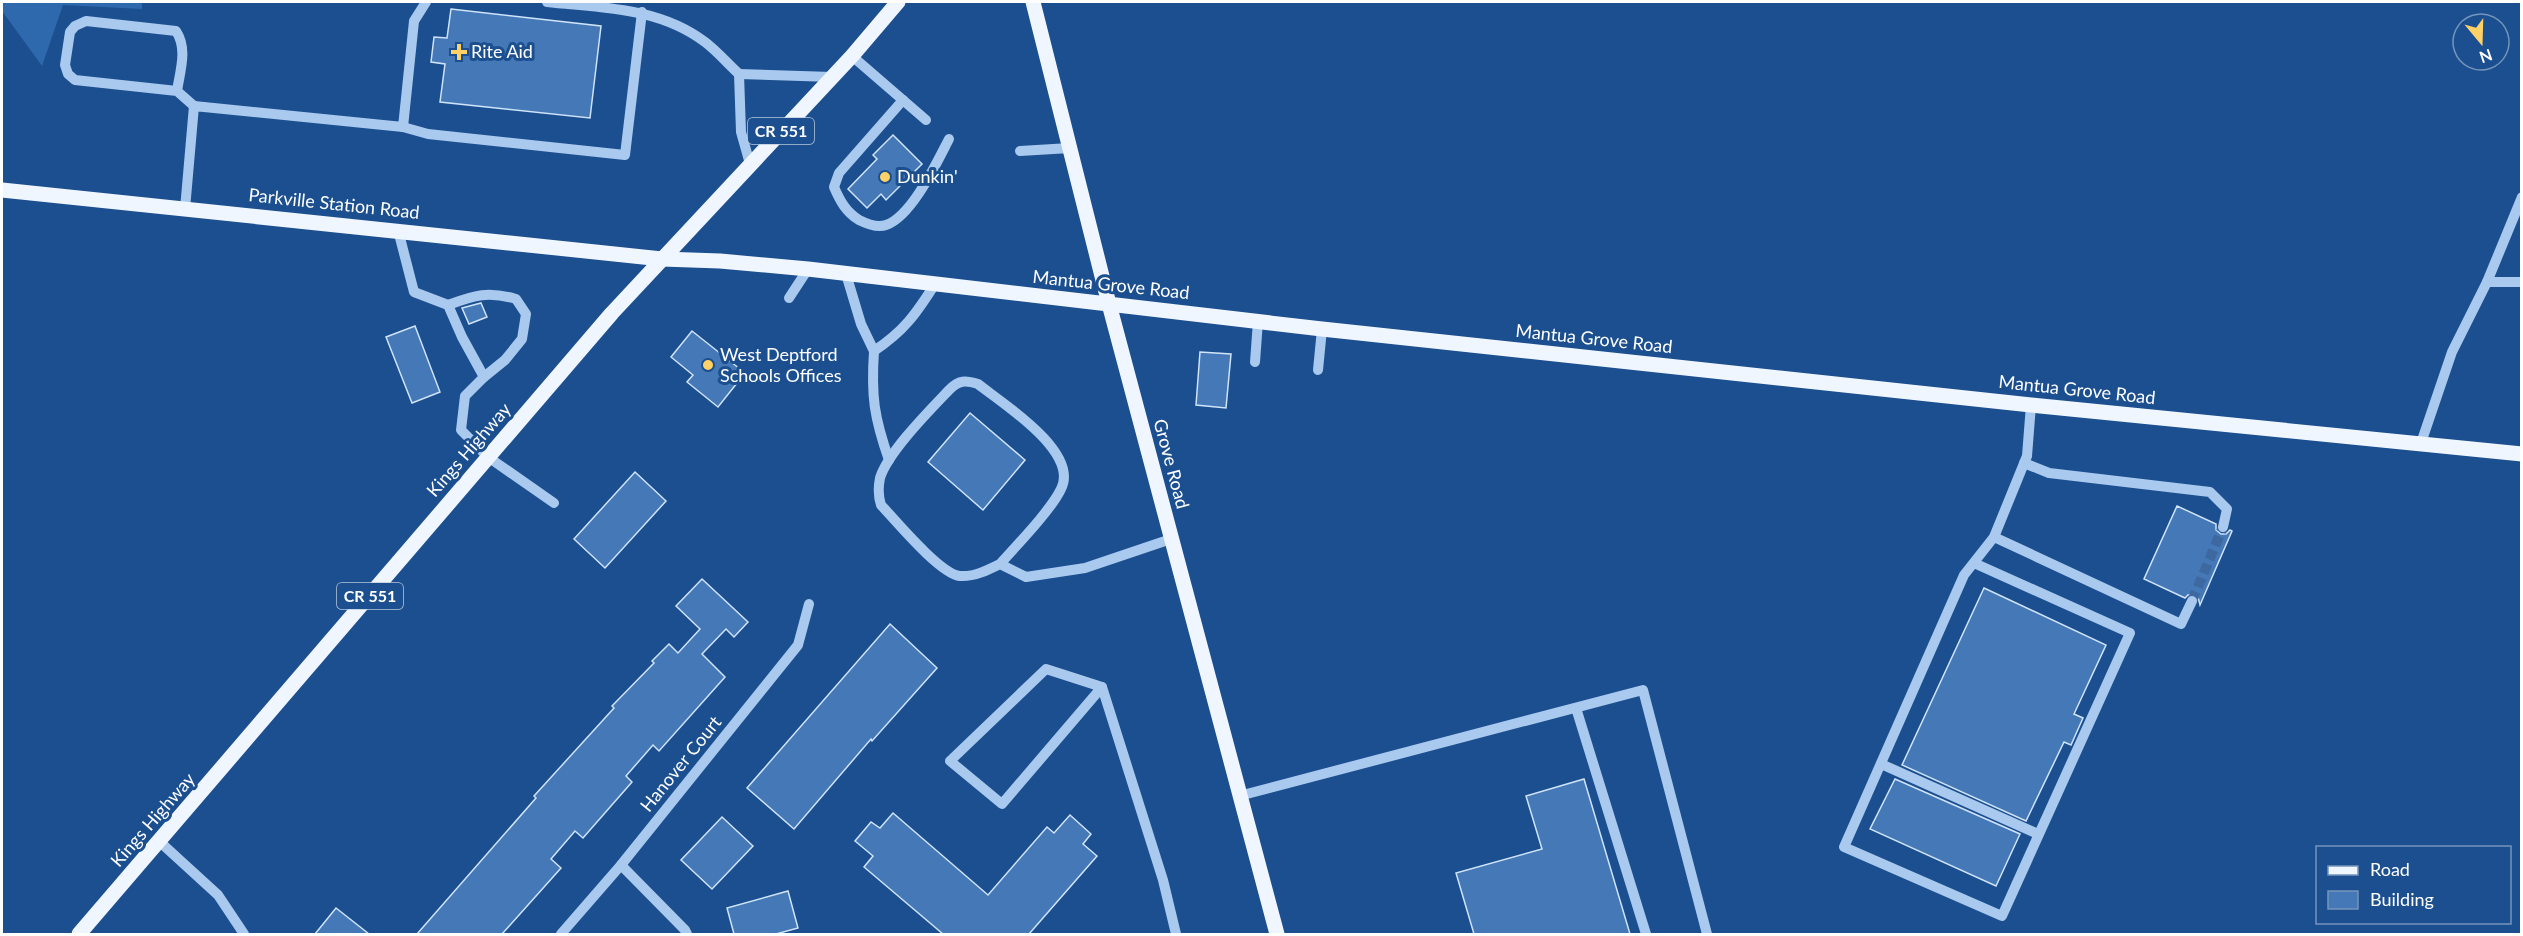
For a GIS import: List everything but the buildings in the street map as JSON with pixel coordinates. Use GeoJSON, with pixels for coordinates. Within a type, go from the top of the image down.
{"type":"FeatureCollection","features":[{"type":"Feature","properties":{"kind":"main road","name":"Kings Highway"},"geometry":{"type":"LineString","coordinates":[[80,934],[612,313],[852,56],[898,2]]}},
{"type":"Feature","properties":{"kind":"main road","name":"Grove Road"},"geometry":{"type":"LineString","coordinates":[[1033,2],[1109,304],[1277,934]]}},
{"type":"Feature","properties":{"kind":"main road","name":"Parkville Station Road"},"geometry":{"type":"LineString","coordinates":[[2,190],[662,259]]}},
{"type":"Feature","properties":{"kind":"main road","name":"Mantua Grove Road"},"geometry":{"type":"LineString","coordinates":[[662,259],[720,261],[808,269],[1322,329],[2031,405],[2522,454]]}},
{"type":"Feature","properties":{"kind":"street"},"geometry":{"type":"LineString","coordinates":[[403,127],[414,25],[418,12],[426,2]]}},
{"type":"Feature","properties":{"kind":"street"},"geometry":{"type":"LineString","coordinates":[[548,2],[642,12],[673,22],[706,43],[739,74],[831,77]]}},
{"type":"Feature","properties":{"kind":"street"},"geometry":{"type":"LineString","coordinates":[[177,91],[183,50],[176,31],[86,21],[75,26],[70,32],[65,65],[68,74],[75,80],[177,91],[194,106],[403,127],[428,134],[625,155],[642,12]]}},
{"type":"Feature","properties":{"kind":"street"},"geometry":{"type":"LineString","coordinates":[[852,56],[926,120]]}},
{"type":"Feature","properties":{"kind":"street"},"geometry":{"type":"LineString","coordinates":[[739,74],[741,132],[750,164]]}},
{"type":"Feature","properties":{"kind":"street"},"geometry":{"type":"LineString","coordinates":[[903,100],[839,173],[834,187],[841,203],[854,217],[867,224],[884,227],[894,221],[922,189],[949,139]]}},
{"type":"Feature","properties":{"kind":"street"},"geometry":{"type":"LineString","coordinates":[[185,209],[194,106]]}},
{"type":"Feature","properties":{"kind":"street"},"geometry":{"type":"LineString","coordinates":[[1020,151],[1070,148]]}},
{"type":"Feature","properties":{"kind":"street"},"geometry":{"type":"LineString","coordinates":[[2421,444],[2452,352],[2487,282],[2522,197]]}},
{"type":"Feature","properties":{"kind":"street"},"geometry":{"type":"LineString","coordinates":[[398,230],[414,292],[448,305],[481,294],[498,294],[516,299],[526,314],[522,339],[505,360],[465,396],[461,429],[488,457],[554,503]]}},
{"type":"Feature","properties":{"kind":"street"},"geometry":{"type":"LineString","coordinates":[[789,298],[808,269]]}},
{"type":"Feature","properties":{"kind":"street"},"geometry":{"type":"LineString","coordinates":[[846,274],[861,324],[874,351],[872,392],[878,429],[889,460]]}},
{"type":"Feature","properties":{"kind":"street"},"geometry":{"type":"LineString","coordinates":[[2487,282],[2522,282]]}},
{"type":"Feature","properties":{"kind":"street"},"geometry":{"type":"LineString","coordinates":[[874,351],[891,339],[914,317],[935,284]]}},
{"type":"Feature","properties":{"kind":"street"},"geometry":{"type":"LineString","coordinates":[[448,305],[484,377]]}},
{"type":"Feature","properties":{"kind":"street"},"geometry":{"type":"LineString","coordinates":[[1255,362],[1258,321]]}},
{"type":"Feature","properties":{"kind":"street"},"geometry":{"type":"LineString","coordinates":[[1318,370],[1322,329]]}},
{"type":"Feature","properties":{"kind":"street"},"geometry":{"type":"LineString","coordinates":[[965,380],[978,384],[1048,441],[1064,470],[1062,488],[1000,564],[980,573],[960,576],[943,569],[881,505],[878,494],[880,477],[889,460],[949,390],[965,380]]}},
{"type":"Feature","properties":{"kind":"street"},"geometry":{"type":"LineString","coordinates":[[1974,563],[2130,633],[2002,916],[1844,847],[1964,575],[1994,537],[2027,456],[2031,405]]}},
{"type":"Feature","properties":{"kind":"street"},"geometry":{"type":"LineString","coordinates":[[2024,463],[2049,473],[2210,492],[2227,509],[2223,527]]}},
{"type":"Feature","properties":{"kind":"street"},"geometry":{"type":"LineString","coordinates":[[1994,537],[2181,624],[2192,601]]}},
{"type":"Feature","properties":{"kind":"street"},"geometry":{"type":"LineString","coordinates":[[1000,564],[1026,577],[1085,568],[1171,539]]}},
{"type":"Feature","properties":{"kind":"street","name":"Hanover Court"},"geometry":{"type":"LineString","coordinates":[[561,934],[621,865],[798,645],[810,604]]}},
{"type":"Feature","properties":{"kind":"street"},"geometry":{"type":"LineString","coordinates":[[1046,669],[1102,687],[1002,804],[950,761],[1046,669]]}},
{"type":"Feature","properties":{"kind":"street"},"geometry":{"type":"LineString","coordinates":[[1102,687],[1163,879],[1176,934]]}},
{"type":"Feature","properties":{"kind":"street"},"geometry":{"type":"LineString","coordinates":[[1239,796],[1643,690],[1707,934]]}},
{"type":"Feature","properties":{"kind":"street"},"geometry":{"type":"LineString","coordinates":[[1576,708],[1646,934]]}},
{"type":"Feature","properties":{"kind":"street"},"geometry":{"type":"LineString","coordinates":[[1881,764],[2038,834]]}},
{"type":"Feature","properties":{"kind":"street"},"geometry":{"type":"LineString","coordinates":[[160,842],[218,895],[243,934]]}},
{"type":"Feature","properties":{"kind":"street"},"geometry":{"type":"LineString","coordinates":[[621,865],[686,930],[687,934]]}},
{"type":"Feature","properties":{"kind":"shaded area"},"geometry":{"type":"Polygon","coordinates":[[[2,2],[142,2],[142,9],[63,5],[42,66],[2,11],[2,2]]]}},
{"type":"Feature","properties":{"kind":"tunnel"},"geometry":{"type":"LineString","coordinates":[[2192,601],[2223,527]]}},
{"type":"Feature","properties":{"kind":"place","name":"Rite Aid"},"geometry":{"type":"Point","coordinates":[459,52]}},
{"type":"Feature","properties":{"kind":"place","name":"Dunkin'"},"geometry":{"type":"Point","coordinates":[885,177]}},
{"type":"Feature","properties":{"kind":"place","name":"West Deptford Schools Offices"},"geometry":{"type":"Point","coordinates":[708,365]}}]}
